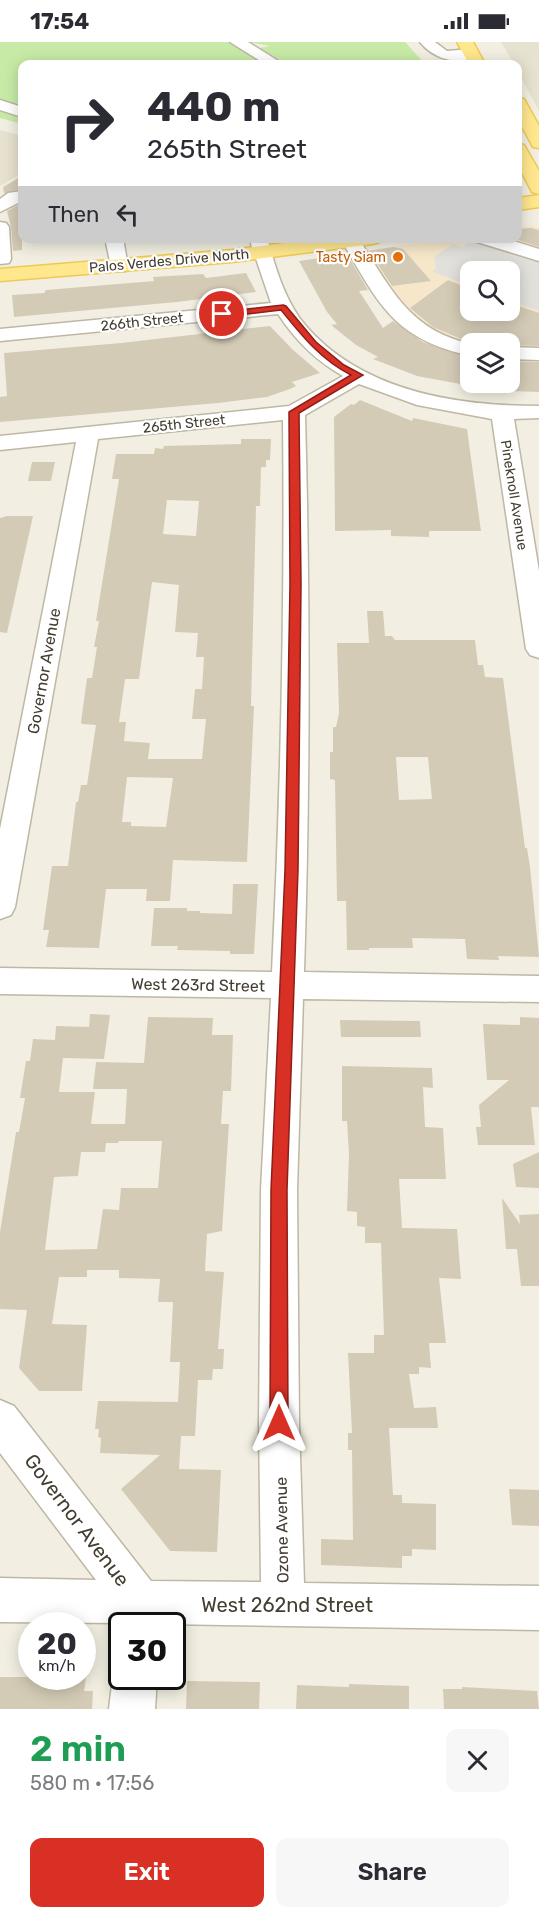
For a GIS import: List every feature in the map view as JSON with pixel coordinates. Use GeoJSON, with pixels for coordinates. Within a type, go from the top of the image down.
{"type":"FeatureCollection","features":[{"type":"Feature","properties":{"kind":"main road"},"geometry":{"type":"LineString","coordinates":[[522,111],[539,143]]}},
{"type":"Feature","properties":{"kind":"main road"},"geometry":{"type":"LineString","coordinates":[[522,156],[539,188]]}},
{"type":"Feature","properties":{"kind":"main road"},"geometry":{"type":"LineString","coordinates":[[522,203],[539,201]]}},
{"type":"Feature","properties":{"kind":"main road"},"geometry":{"type":"LineString","coordinates":[[522,218],[539,216]]}},
{"type":"Feature","properties":{"kind":"main road","name":"Palos Verdes Drive North"},"geometry":{"type":"LineString","coordinates":[[1,264],[116,252],[257,243]]}},
{"type":"Feature","properties":{"kind":"street"},"geometry":{"type":"LineString","coordinates":[[237,42],[268,60]]}},
{"type":"Feature","properties":{"kind":"street"},"geometry":{"type":"LineString","coordinates":[[427,42],[435,53],[442,56],[471,53]]}},
{"type":"Feature","properties":{"kind":"street"},"geometry":{"type":"LineString","coordinates":[[0,105],[18,111]]}},
{"type":"Feature","properties":{"kind":"street"},"geometry":{"type":"LineString","coordinates":[[0,207],[18,197]]}},
{"type":"Feature","properties":{"kind":"street"},"geometry":{"type":"LineString","coordinates":[[0,227],[1,264]]}},
{"type":"Feature","properties":{"kind":"street"},"geometry":{"type":"LineString","coordinates":[[1,237],[18,235]]}},
{"type":"Feature","properties":{"kind":"street"},"geometry":{"type":"LineString","coordinates":[[257,243],[283,308],[313,344],[341,367],[407,395],[434,402],[480,411],[539,412]]}},
{"type":"Feature","properties":{"kind":"street"},"geometry":{"type":"LineString","coordinates":[[352,243],[392,305],[408,325],[428,337],[460,347]]}},
{"type":"Feature","properties":{"kind":"street"},"geometry":{"type":"LineString","coordinates":[[499,243],[539,255]]}},
{"type":"Feature","properties":{"kind":"street","name":"266th Street"},"geometry":{"type":"LineString","coordinates":[[0,335],[283,308]]}},
{"type":"Feature","properties":{"kind":"street"},"geometry":{"type":"LineString","coordinates":[[520,353],[539,354]]}},
{"type":"Feature","properties":{"kind":"street","name":"265th Street"},"geometry":{"type":"LineString","coordinates":[[0,443],[294,412],[358,375]]}},
{"type":"Feature","properties":{"kind":"street","name":"Ozone Avenue"},"geometry":{"type":"LineString","coordinates":[[284,1605],[279,1423],[279,1190],[288,987],[296,536],[294,412]]}},
{"type":"Feature","properties":{"kind":"street","name":"Pineknoll Avenue"},"geometry":{"type":"LineString","coordinates":[[502,412],[539,649]]}},
{"type":"Feature","properties":{"kind":"street","name":"Governor Avenue"},"geometry":{"type":"LineString","coordinates":[[0,907],[88,435]]}},
{"type":"Feature","properties":{"kind":"street","name":"West 263rd Street"},"geometry":{"type":"LineString","coordinates":[[0,981],[288,987],[539,988]]}},
{"type":"Feature","properties":{"kind":"street","name":"Governor Avenue"},"geometry":{"type":"LineString","coordinates":[[0,1420],[138,1612]]}},
{"type":"Feature","properties":{"kind":"street","name":"West 262nd Street"},"geometry":{"type":"LineString","coordinates":[[0,1600],[112,1612]]}},
{"type":"Feature","properties":{"kind":"street","name":"West 262nd Street"},"geometry":{"type":"LineString","coordinates":[[183,1612],[284,1605],[539,1608]]}},
{"type":"Feature","properties":{"kind":"street"},"geometry":{"type":"LineString","coordinates":[[132,1709],[134,1690]]}},
{"type":"Feature","properties":{"kind":"shaded area"},"geometry":{"type":"Polygon","coordinates":[[[501,42],[539,42],[539,111],[522,79],[522,60],[512,60],[501,42]]]}},
{"type":"Feature","properties":{"kind":"shaded area"},"geometry":{"type":"Polygon","coordinates":[[[0,130],[18,135],[18,175],[0,186],[0,130]]]}},
{"type":"Feature","properties":{"kind":"shaded area"},"geometry":{"type":"Polygon","coordinates":[[[522,227],[539,228],[539,358],[520,357],[520,333],[460,333],[460,350],[426,339],[409,331],[396,321],[353,252],[422,243],[522,243],[522,227]]]}},
{"type":"Feature","properties":{"kind":"shaded area"},"geometry":{"type":"Polygon","coordinates":[[[468,243],[498,243],[539,250],[539,311],[520,304],[520,261],[460,261],[460,282],[432,272],[436,268],[434,257],[453,244],[462,247],[468,243]]]}},
{"type":"Feature","properties":{"kind":"green space"},"geometry":{"type":"Polygon","coordinates":[[[0,42],[238,42],[269,60],[18,60],[18,123],[0,118],[0,42]]]}},
{"type":"Feature","properties":{"kind":"green space"},"geometry":{"type":"Polygon","coordinates":[[[249,42],[405,42],[421,60],[280,60],[259,48],[270,46],[249,42]]]}},
{"type":"Feature","properties":{"kind":"building"},"geometry":{"type":"Polygon","coordinates":[[[18,178],[18,190],[4,193],[3,187],[18,178]]]}},
{"type":"Feature","properties":{"kind":"building"},"geometry":{"type":"Polygon","coordinates":[[[18,205],[18,243],[22,243],[22,250],[13,251],[7,211],[18,205]]]}},
{"type":"Feature","properties":{"kind":"building"},"geometry":{"type":"Polygon","coordinates":[[[522,229],[539,230],[539,247],[522,241],[522,229]]]}},
{"type":"Feature","properties":{"kind":"building"},"geometry":{"type":"Polygon","coordinates":[[[393,247],[403,249],[431,281],[392,286],[369,251],[393,247]]]}},
{"type":"Feature","properties":{"kind":"building"},"geometry":{"type":"Polygon","coordinates":[[[347,254],[368,290],[359,291],[383,328],[393,321],[423,342],[460,354],[460,384],[417,376],[373,359],[378,357],[356,345],[331,325],[337,324],[327,312],[299,261],[347,254]]]}},
{"type":"Feature","properties":{"kind":"building"},"geometry":{"type":"Polygon","coordinates":[[[246,273],[256,292],[177,302],[14,317],[12,295],[154,281],[153,277],[203,274],[206,278],[246,273]]]}},
{"type":"Feature","properties":{"kind":"building"},"geometry":{"type":"Polygon","coordinates":[[[448,280],[460,285],[460,321],[520,321],[520,306],[539,313],[539,346],[520,345],[520,333],[460,333],[460,338],[433,327],[410,308],[448,280]]]}},
{"type":"Feature","properties":{"kind":"building"},"geometry":{"type":"Polygon","coordinates":[[[270,326],[320,373],[292,382],[296,386],[267,397],[0,422],[0,397],[7,396],[4,353],[121,343],[270,326]]]}},
{"type":"Feature","properties":{"kind":"building"},"geometry":{"type":"Polygon","coordinates":[[[520,361],[539,362],[539,392],[520,391],[520,361]]]}},
{"type":"Feature","properties":{"kind":"building"},"geometry":{"type":"Polygon","coordinates":[[[360,400],[412,421],[413,418],[467,429],[481,531],[429,531],[429,537],[391,536],[391,530],[335,531],[334,417],[360,400]]]}},
{"type":"Feature","properties":{"kind":"building"},"geometry":{"type":"Polygon","coordinates":[[[241,439],[271,439],[270,460],[266,460],[266,467],[261,467],[260,506],[256,506],[251,706],[254,706],[247,862],[173,860],[170,901],[146,901],[147,889],[106,889],[99,948],[46,947],[49,930],[43,930],[52,866],[68,866],[76,802],[78,802],[81,785],[87,785],[96,725],[81,722],[87,678],[92,678],[97,647],[94,647],[99,621],[96,621],[119,479],[112,479],[116,454],[154,454],[155,448],[163,449],[164,446],[241,444],[241,439]],[[167,500],[163,534],[196,536],[199,501],[167,500]],[[152,582],[139,679],[125,679],[119,722],[126,722],[124,741],[150,743],[148,759],[202,759],[206,719],[192,719],[195,689],[202,689],[204,657],[196,657],[198,633],[175,632],[179,585],[152,582]],[[127,777],[122,822],[131,822],[131,826],[166,827],[173,778],[127,777]]]}},
{"type":"Feature","properties":{"kind":"building"},"geometry":{"type":"Polygon","coordinates":[[[32,462],[55,462],[51,481],[28,481],[32,462]]]}},
{"type":"Feature","properties":{"kind":"building"},"geometry":{"type":"Polygon","coordinates":[[[33,516],[7,633],[0,632],[0,518],[33,516]]]}},
{"type":"Feature","properties":{"kind":"building"},"geometry":{"type":"Polygon","coordinates":[[[367,611],[383,611],[385,636],[392,636],[395,640],[475,640],[478,665],[483,665],[485,677],[503,678],[525,848],[527,848],[530,867],[539,957],[498,956],[499,960],[467,959],[465,939],[412,938],[413,948],[347,950],[346,901],[337,901],[335,780],[330,779],[333,727],[336,727],[339,713],[337,643],[369,643],[367,611]],[[396,757],[399,800],[432,799],[428,757],[396,757]]]}},
{"type":"Feature","properties":{"kind":"building"},"geometry":{"type":"Polygon","coordinates":[[[233,884],[258,884],[254,954],[177,950],[178,946],[151,946],[154,908],[187,908],[187,911],[200,911],[200,913],[232,914],[233,884]]]}},
{"type":"Feature","properties":{"kind":"building"},"geometry":{"type":"Polygon","coordinates":[[[90,1014],[110,1015],[104,1059],[63,1058],[59,1092],[95,1092],[91,1124],[125,1124],[127,1089],[93,1089],[96,1062],[144,1063],[148,1017],[213,1018],[212,1035],[233,1035],[231,1091],[223,1091],[221,1124],[229,1124],[222,1231],[207,1234],[205,1271],[224,1272],[218,1349],[224,1349],[223,1369],[213,1369],[212,1380],[198,1380],[195,1436],[181,1436],[179,1469],[221,1470],[217,1552],[170,1551],[121,1489],[160,1455],[100,1453],[101,1438],[98,1437],[99,1429],[95,1429],[98,1401],[178,1402],[180,1362],[170,1362],[173,1302],[158,1302],[160,1279],[119,1278],[119,1270],[87,1270],[87,1277],[59,1277],[52,1324],[87,1325],[82,1391],[39,1391],[19,1368],[27,1310],[0,1309],[0,1232],[16,1132],[19,1132],[25,1098],[20,1098],[26,1061],[30,1061],[33,1039],[55,1040],[56,1026],[89,1027],[90,1014]],[[162,1141],[106,1143],[105,1152],[81,1152],[78,1176],[54,1177],[45,1250],[97,1249],[103,1209],[119,1210],[121,1188],[158,1188],[162,1141]]]}},
{"type":"Feature","properties":{"kind":"building"},"geometry":{"type":"Polygon","coordinates":[[[520,1017],[539,1018],[539,1107],[531,1107],[535,1145],[478,1145],[476,1127],[481,1127],[479,1105],[509,1080],[487,1080],[483,1024],[520,1025],[520,1017]]]}},
{"type":"Feature","properties":{"kind":"building"},"geometry":{"type":"Polygon","coordinates":[[[340,1020],[420,1021],[421,1037],[341,1037],[340,1020]]]}},
{"type":"Feature","properties":{"kind":"building"},"geometry":{"type":"Polygon","coordinates":[[[342,1066],[432,1068],[433,1088],[423,1087],[425,1127],[443,1128],[446,1179],[399,1179],[402,1228],[457,1229],[461,1279],[439,1278],[446,1343],[429,1343],[431,1368],[419,1367],[419,1374],[409,1374],[414,1408],[436,1407],[438,1428],[389,1428],[393,1495],[402,1495],[402,1503],[436,1504],[436,1550],[412,1549],[412,1556],[402,1556],[402,1568],[321,1565],[321,1539],[353,1540],[352,1450],[348,1450],[348,1433],[352,1433],[348,1353],[374,1353],[374,1335],[384,1335],[381,1243],[365,1243],[365,1227],[357,1226],[357,1212],[347,1211],[349,1154],[347,1121],[342,1121],[342,1066]]]}},
{"type":"Feature","properties":{"kind":"building"},"geometry":{"type":"Polygon","coordinates":[[[539,1152],[539,1188],[516,1187],[513,1164],[539,1152]]]}},
{"type":"Feature","properties":{"kind":"building"},"geometry":{"type":"Polygon","coordinates":[[[502,1198],[520,1224],[519,1215],[539,1214],[539,1286],[521,1286],[517,1249],[506,1249],[502,1198]]]}},
{"type":"Feature","properties":{"kind":"building"},"geometry":{"type":"Polygon","coordinates":[[[509,1489],[539,1490],[539,1526],[512,1525],[509,1489]]]}},
{"type":"Feature","properties":{"kind":"building"},"geometry":{"type":"Polygon","coordinates":[[[0,1677],[18,1677],[18,1690],[93,1691],[92,1709],[0,1709],[0,1677]]]}},
{"type":"Feature","properties":{"kind":"building"},"geometry":{"type":"Polygon","coordinates":[[[187,1681],[260,1682],[259,1709],[186,1709],[187,1681]]]}},
{"type":"Feature","properties":{"kind":"building"},"geometry":{"type":"Polygon","coordinates":[[[349,1684],[409,1686],[409,1709],[296,1709],[297,1685],[349,1687],[349,1684]]]}},
{"type":"Feature","properties":{"kind":"building"},"geometry":{"type":"Polygon","coordinates":[[[462,1687],[537,1691],[539,1709],[444,1709],[443,1689],[462,1689],[462,1687]]]}},
{"type":"Feature","properties":{"kind":"place","name":"Tasty Siam"},"geometry":{"type":"Point","coordinates":[398,257]}},
{"type":"Feature","properties":{"kind":"route"},"geometry":{"type":"LineString","coordinates":[[222,314],[283,308],[313,344],[341,367],[358,375],[294,412],[296,584],[292,870],[279,1190],[279,1423]]}}]}
